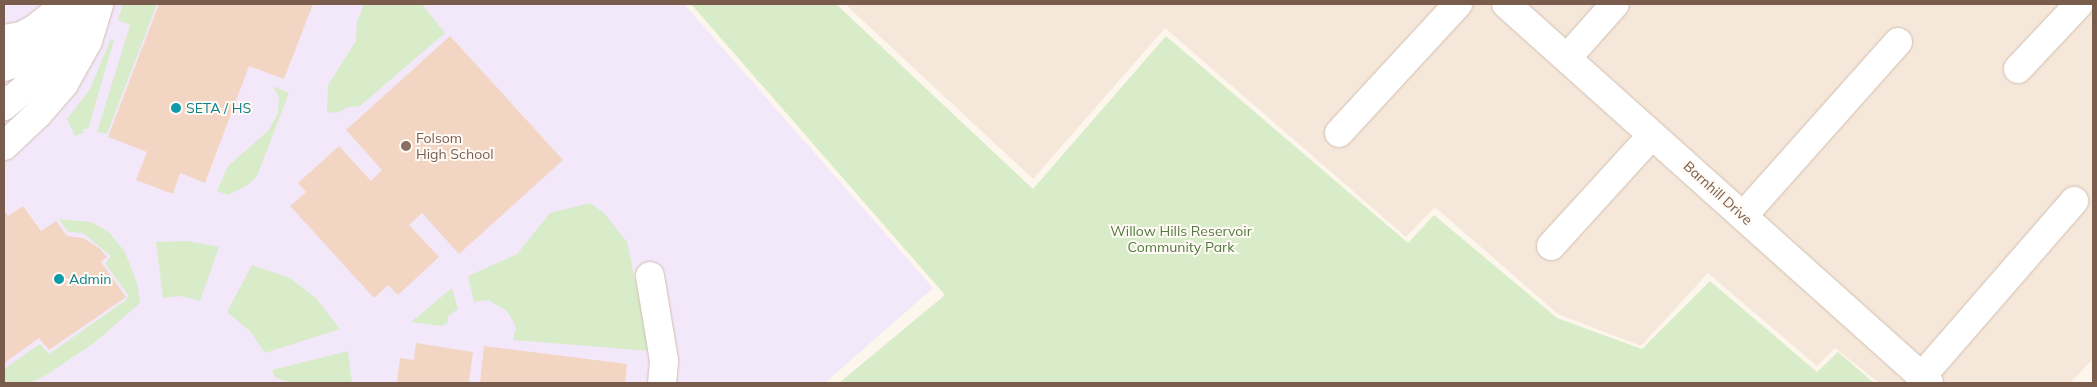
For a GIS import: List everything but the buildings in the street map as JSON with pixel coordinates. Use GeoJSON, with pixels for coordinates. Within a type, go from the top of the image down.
{"type":"FeatureCollection","features":[{"type":"Feature","properties":{"kind":"street"},"geometry":{"type":"LineString","coordinates":[[4,39],[21,36],[36,28],[66,4]]}},
{"type":"Feature","properties":{"kind":"street"},"geometry":{"type":"LineString","coordinates":[[4,106],[44,72],[63,41],[94,4]]}},
{"type":"Feature","properties":{"kind":"street"},"geometry":{"type":"LineString","coordinates":[[4,146],[64,84],[88,41],[99,4]]}},
{"type":"Feature","properties":{"kind":"street"},"geometry":{"type":"LineString","coordinates":[[1339,133],[1458,4]]}},
{"type":"Feature","properties":{"kind":"street","name":"Barnhill Drive"},"geometry":{"type":"LineString","coordinates":[[1506,4],[1926,380]]}},
{"type":"Feature","properties":{"kind":"street"},"geometry":{"type":"LineString","coordinates":[[1567,58],[1615,4]]}},
{"type":"Feature","properties":{"kind":"street"},"geometry":{"type":"LineString","coordinates":[[2018,68],[2079,4]]}},
{"type":"Feature","properties":{"kind":"street"},"geometry":{"type":"LineString","coordinates":[[4,67],[32,58],[63,41]]}},
{"type":"Feature","properties":{"kind":"street"},"geometry":{"type":"LineString","coordinates":[[1743,216],[1898,42]]}},
{"type":"Feature","properties":{"kind":"street"},"geometry":{"type":"LineString","coordinates":[[1551,246],[1652,135]]}},
{"type":"Feature","properties":{"kind":"street"},"geometry":{"type":"LineString","coordinates":[[1926,380],[2074,201]]}},
{"type":"Feature","properties":{"kind":"street"},"geometry":{"type":"LineString","coordinates":[[650,276],[664,361],[662,383]]}},
{"type":"Feature","properties":{"kind":"shaded area","name":"Folsom High School"},"geometry":{"type":"Polygon","coordinates":[[[4,4],[684,4],[933,288],[825,383],[4,383],[4,4]]]}},
{"type":"Feature","properties":{"kind":"shaded area"},"geometry":{"type":"Polygon","coordinates":[[[845,4],[2093,4],[2093,359],[2070,383],[1879,383],[1835,348],[1817,366],[1708,273],[1641,346],[1558,314],[1435,207],[1406,237],[1165,28],[1033,179],[845,4]]]}},
{"type":"Feature","properties":{"kind":"green space"},"geometry":{"type":"Polygon","coordinates":[[[123,4],[157,4],[107,134],[97,132],[130,25],[118,20],[123,4]]]}},
{"type":"Feature","properties":{"kind":"green space"},"geometry":{"type":"Polygon","coordinates":[[[364,4],[422,4],[445,33],[360,106],[348,107],[337,113],[327,112],[328,85],[356,41],[357,22],[364,4]]]}},
{"type":"Feature","properties":{"kind":"green space","name":"Willow Hills Reservoir Community Park"},"geometry":{"type":"Polygon","coordinates":[[[691,4],[836,4],[1033,189],[1166,36],[1408,243],[1434,215],[1557,318],[1642,349],[1710,281],[1817,372],[1838,352],[1874,383],[839,383],[945,295],[691,4]]]}},
{"type":"Feature","properties":{"kind":"green space"},"geometry":{"type":"Polygon","coordinates":[[[111,39],[114,40],[88,129],[83,129],[83,133],[75,136],[67,119],[90,89],[111,39]]]}},
{"type":"Feature","properties":{"kind":"green space"},"geometry":{"type":"Polygon","coordinates":[[[273,86],[289,93],[257,176],[248,185],[228,195],[217,191],[228,166],[268,131],[278,113],[279,98],[273,86]]]}},
{"type":"Feature","properties":{"kind":"green space"},"geometry":{"type":"Polygon","coordinates":[[[590,203],[604,213],[627,242],[650,351],[513,340],[516,327],[507,311],[488,300],[474,302],[468,276],[517,254],[550,213],[590,203]]]}},
{"type":"Feature","properties":{"kind":"green space"},"geometry":{"type":"Polygon","coordinates":[[[59,219],[91,222],[109,232],[125,252],[137,283],[140,303],[94,343],[48,374],[30,383],[4,383],[4,369],[40,344],[49,354],[126,300],[128,295],[105,263],[111,256],[83,233],[68,232],[59,219]]]}},
{"type":"Feature","properties":{"kind":"green space"},"geometry":{"type":"Polygon","coordinates":[[[188,241],[219,247],[200,301],[181,296],[163,298],[156,242],[188,241]]]}},
{"type":"Feature","properties":{"kind":"green space"},"geometry":{"type":"Polygon","coordinates":[[[252,265],[290,278],[316,298],[340,329],[265,353],[250,331],[227,312],[252,265]]]}},
{"type":"Feature","properties":{"kind":"green space"},"geometry":{"type":"Polygon","coordinates":[[[452,288],[458,309],[448,316],[448,322],[442,326],[411,322],[452,288]]]}},
{"type":"Feature","properties":{"kind":"green space"},"geometry":{"type":"Polygon","coordinates":[[[348,351],[352,383],[290,383],[275,377],[272,370],[348,351]]]}},
{"type":"Feature","properties":{"kind":"place","name":"SETA / HS"},"geometry":{"type":"Point","coordinates":[176,108]}},
{"type":"Feature","properties":{"kind":"place","name":"Folsom High School"},"geometry":{"type":"Point","coordinates":[406,146]}},
{"type":"Feature","properties":{"kind":"place","name":"Admin"},"geometry":{"type":"Point","coordinates":[59,279]}}]}
